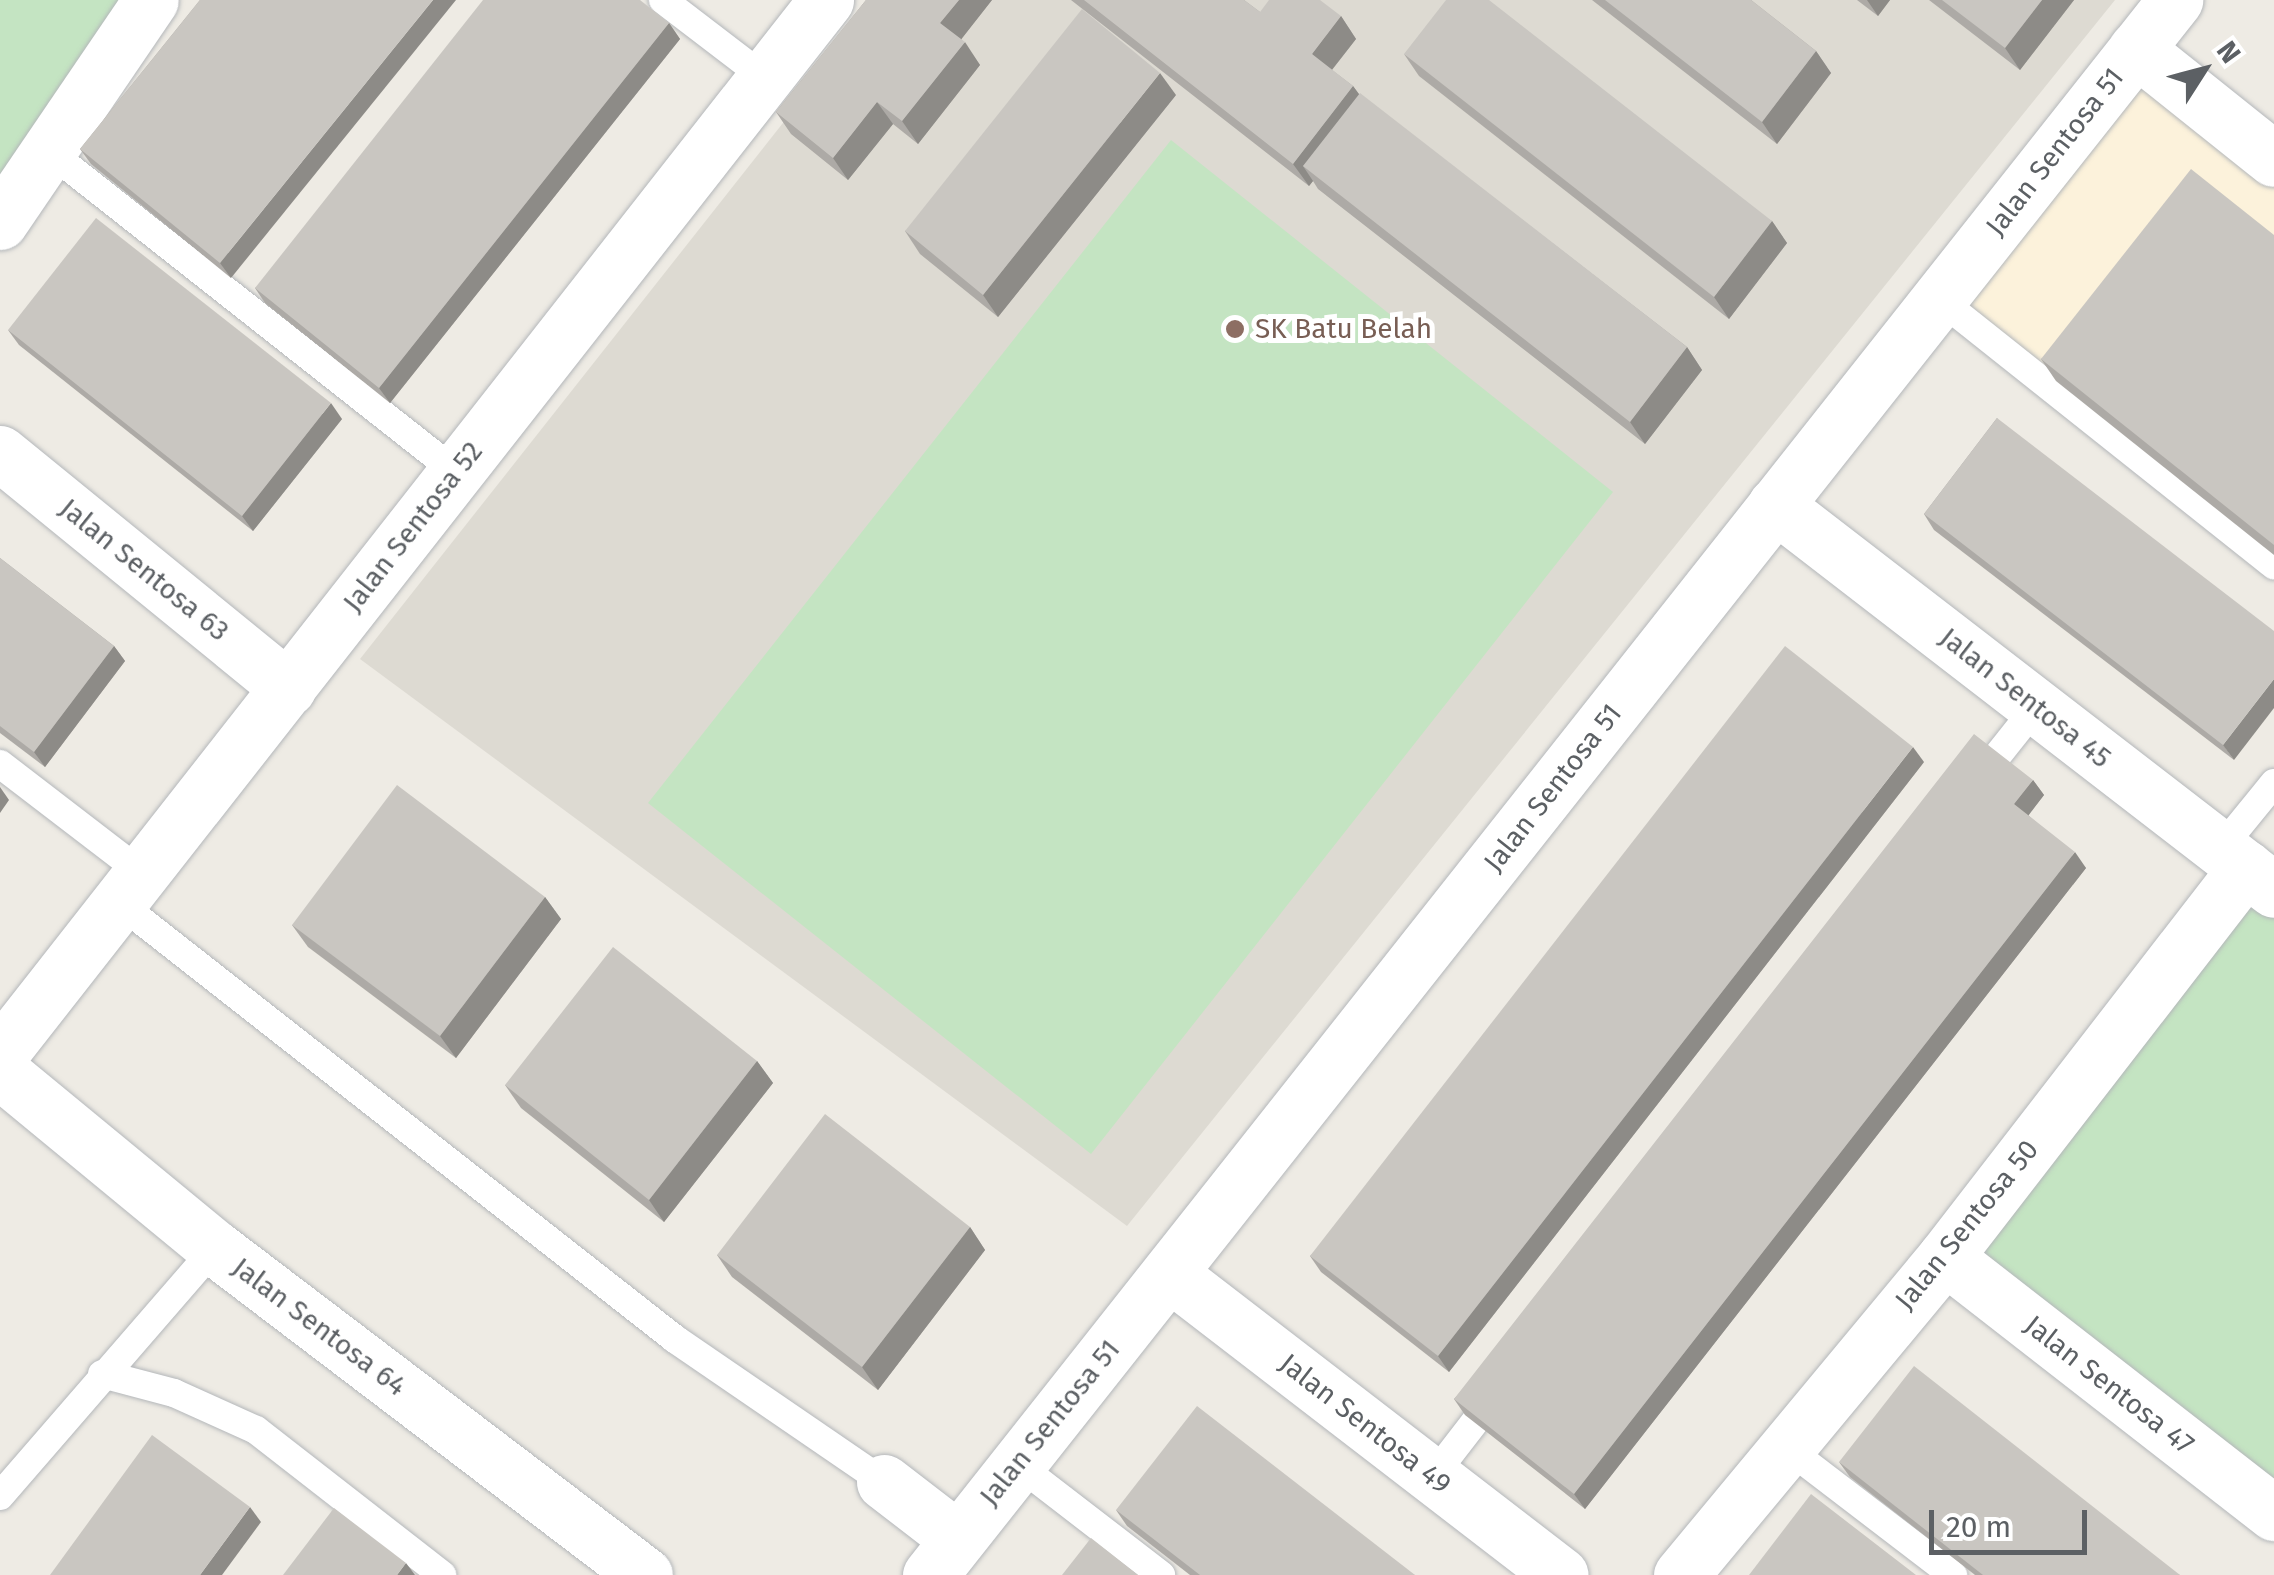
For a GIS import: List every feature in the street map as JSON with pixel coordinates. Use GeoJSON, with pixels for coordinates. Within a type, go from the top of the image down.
{"type":"FeatureCollection","features":[{"type":"Feature","properties":{"kind":"street"},"geometry":{"type":"LineString","coordinates":[[0,222],[151,0]]}},
{"type":"Feature","properties":{"kind":"street","name":"Jalan Sentosa 52"},"geometry":{"type":"LineString","coordinates":[[0,1054],[826,0]]}},
{"type":"Feature","properties":{"kind":"street","name":"Jalan Sentosa 51"},"geometry":{"type":"LineString","coordinates":[[944,1557],[2175,0]]}},
{"type":"Feature","properties":{"kind":"street"},"geometry":{"type":"LineString","coordinates":[[2136,50],[2274,158]]}},
{"type":"Feature","properties":{"kind":"street","name":"Jalan Sentosa 63"},"geometry":{"type":"LineString","coordinates":[[0,453],[288,688]]}},
{"type":"Feature","properties":{"kind":"street","name":"Jalan Sentosa 45"},"geometry":{"type":"LineString","coordinates":[[1775,506],[2247,869]]}},
{"type":"Feature","properties":{"kind":"street","name":"Jalan Sentosa 50"},"geometry":{"type":"LineString","coordinates":[[1681,1575],[1944,1257],[2247,869]]}},
{"type":"Feature","properties":{"kind":"street","name":"Jalan Sentosa 64"},"geometry":{"type":"LineString","coordinates":[[0,1071],[215,1248],[644,1575]]}},
{"type":"Feature","properties":{"kind":"street","name":"Jalan Sentosa 47"},"geometry":{"type":"LineString","coordinates":[[1944,1257],[2274,1513]]}},
{"type":"Feature","properties":{"kind":"street","name":"Jalan Sentosa 49"},"geometry":{"type":"LineString","coordinates":[[1170,1274],[1560,1575]]}},
{"type":"Feature","properties":{"kind":"street"},"geometry":{"type":"LineString","coordinates":[[884,1482],[944,1557]]}},
{"type":"Feature","properties":{"kind":"lane"},"geometry":{"type":"LineString","coordinates":[[663,0],[765,78]]}},
{"type":"Feature","properties":{"kind":"lane"},"geometry":{"type":"LineString","coordinates":[[51,152],[260,321],[456,472]]}},
{"type":"Feature","properties":{"kind":"lane"},"geometry":{"type":"LineString","coordinates":[[260,321],[284,290]]}},
{"type":"Feature","properties":{"kind":"lane"},"geometry":{"type":"LineString","coordinates":[[1939,298],[2274,564]]}},
{"type":"Feature","properties":{"kind":"lane"},"geometry":{"type":"LineString","coordinates":[[1962,801],[2036,707]]}},
{"type":"Feature","properties":{"kind":"lane"},"geometry":{"type":"LineString","coordinates":[[0,764],[130,888],[675,1340],[884,1482]]}},
{"type":"Feature","properties":{"kind":"lane"},"geometry":{"type":"LineString","coordinates":[[2247,869],[2274,783]]}},
{"type":"Feature","properties":{"kind":"lane"},"geometry":{"type":"LineString","coordinates":[[0,1496],[215,1248]]}},
{"type":"Feature","properties":{"kind":"lane"},"geometry":{"type":"LineString","coordinates":[[1432,1476],[1519,1366]]}},
{"type":"Feature","properties":{"kind":"lane"},"geometry":{"type":"LineString","coordinates":[[102,1374],[174,1394],[256,1430],[442,1575]]}},
{"type":"Feature","properties":{"kind":"lane"},"geometry":{"type":"LineString","coordinates":[[1784,1446],[1953,1575]]}},
{"type":"Feature","properties":{"kind":"lane"},"geometry":{"type":"LineString","coordinates":[[1017,1464],[1161,1575]]}},
{"type":"Feature","properties":{"kind":"shaded area","name":"SK Batu Belah"},"geometry":{"type":"Polygon","coordinates":[[[880,0],[2115,0],[1127,1226],[360,659],[880,0]]]}},
{"type":"Feature","properties":{"kind":"shaded area"},"geometry":{"type":"Polygon","coordinates":[[[2142,81],[2274,186],[2274,554],[1964,301],[2142,81]]]}},
{"type":"Feature","properties":{"kind":"green space"},"geometry":{"type":"Polygon","coordinates":[[[0,0],[153,0],[0,202],[0,0]]]}},
{"type":"Feature","properties":{"kind":"green space"},"geometry":{"type":"Polygon","coordinates":[[[1171,140],[1613,492],[1091,1154],[648,803],[1171,140]]]}},
{"type":"Feature","properties":{"kind":"green space"},"geometry":{"type":"Polygon","coordinates":[[[2246,868],[2274,890],[2274,1513],[1945,1257],[2246,868]]]}},
{"type":"Feature","properties":{"kind":"building"},"geometry":{"type":"Polygon","coordinates":[[[200,0],[433,0],[220,263],[80,149],[200,0]]]}},
{"type":"Feature","properties":{"kind":"building"},"geometry":{"type":"Polygon","coordinates":[[[483,0],[640,0],[669,23],[379,388],[255,288],[483,0]]]}},
{"type":"Feature","properties":{"kind":"building"},"geometry":{"type":"Polygon","coordinates":[[[866,0],[959,0],[940,23],[965,42],[902,121],[877,102],[833,158],[776,112],[866,0]]]}},
{"type":"Feature","properties":{"kind":"building"},"geometry":{"type":"Polygon","coordinates":[[[1084,0],[1244,0],[1260,12],[1269,0],[1320,0],[1341,16],[1312,54],[1353,86],[1293,164],[1084,0]]]}},
{"type":"Feature","properties":{"kind":"building"},"geometry":{"type":"Polygon","coordinates":[[[1446,0],[1489,0],[1772,221],[1714,297],[1404,54],[1446,0]]]}},
{"type":"Feature","properties":{"kind":"building"},"geometry":{"type":"Polygon","coordinates":[[[1605,0],[1751,0],[1816,51],[1762,122],[1605,0]]]}},
{"type":"Feature","properties":{"kind":"building"},"geometry":{"type":"Polygon","coordinates":[[[1942,0],[2042,0],[2005,48],[1942,0]]]}},
{"type":"Feature","properties":{"kind":"building"},"geometry":{"type":"Polygon","coordinates":[[[1082,9],[1160,73],[983,295],[905,231],[1082,9]]]}},
{"type":"Feature","properties":{"kind":"building"},"geometry":{"type":"Polygon","coordinates":[[[1360,93],[1687,347],[1630,422],[1303,166],[1360,93]]]}},
{"type":"Feature","properties":{"kind":"building"},"geometry":{"type":"Polygon","coordinates":[[[2191,169],[2274,235],[2274,545],[2041,359],[2191,169]]]}},
{"type":"Feature","properties":{"kind":"building"},"geometry":{"type":"Polygon","coordinates":[[[96,218],[331,403],[242,516],[8,330],[96,218]]]}},
{"type":"Feature","properties":{"kind":"building"},"geometry":{"type":"Polygon","coordinates":[[[1997,418],[2274,631],[2274,679],[2223,745],[1924,514],[1997,418]]]}},
{"type":"Feature","properties":{"kind":"building"},"geometry":{"type":"Polygon","coordinates":[[[0,558],[114,646],[34,752],[0,726],[0,558]]]}},
{"type":"Feature","properties":{"kind":"building"},"geometry":{"type":"Polygon","coordinates":[[[1785,646],[1913,747],[1438,1356],[1310,1256],[1785,646]]]}},
{"type":"Feature","properties":{"kind":"building"},"geometry":{"type":"Polygon","coordinates":[[[1974,734],[2033,780],[2014,804],[2075,852],[1574,1494],[1454,1399],[1974,734]]]}},
{"type":"Feature","properties":{"kind":"building"},"geometry":{"type":"Polygon","coordinates":[[[397,785],[545,897],[440,1036],[292,925],[397,785]]]}},
{"type":"Feature","properties":{"kind":"building"},"geometry":{"type":"Polygon","coordinates":[[[613,947],[757,1061],[649,1200],[505,1085],[613,947]]]}},
{"type":"Feature","properties":{"kind":"building"},"geometry":{"type":"Polygon","coordinates":[[[825,1114],[970,1227],[862,1367],[717,1255],[825,1114]]]}},
{"type":"Feature","properties":{"kind":"building"},"geometry":{"type":"Polygon","coordinates":[[[1914,1366],[2180,1575],[1983,1575],[1839,1462],[1914,1366]]]}},
{"type":"Feature","properties":{"kind":"building"},"geometry":{"type":"Polygon","coordinates":[[[1197,1406],[1415,1575],[1200,1575],[1116,1510],[1197,1406]]]}},
{"type":"Feature","properties":{"kind":"building"},"geometry":{"type":"Polygon","coordinates":[[[152,1435],[250,1507],[200,1575],[50,1575],[152,1435]]]}},
{"type":"Feature","properties":{"kind":"building"},"geometry":{"type":"Polygon","coordinates":[[[1811,1494],[1916,1575],[1749,1575],[1811,1494]]]}},
{"type":"Feature","properties":{"kind":"building"},"geometry":{"type":"Polygon","coordinates":[[[334,1508],[406,1563],[397,1575],[283,1575],[334,1508]]]}},
{"type":"Feature","properties":{"kind":"building"},"geometry":{"type":"Polygon","coordinates":[[[1091,1538],[1138,1575],[1062,1575],[1091,1538]]]}},
{"type":"Feature","properties":{"kind":"place","name":"SK Batu Belah"},"geometry":{"type":"Point","coordinates":[1235,329]}}]}
